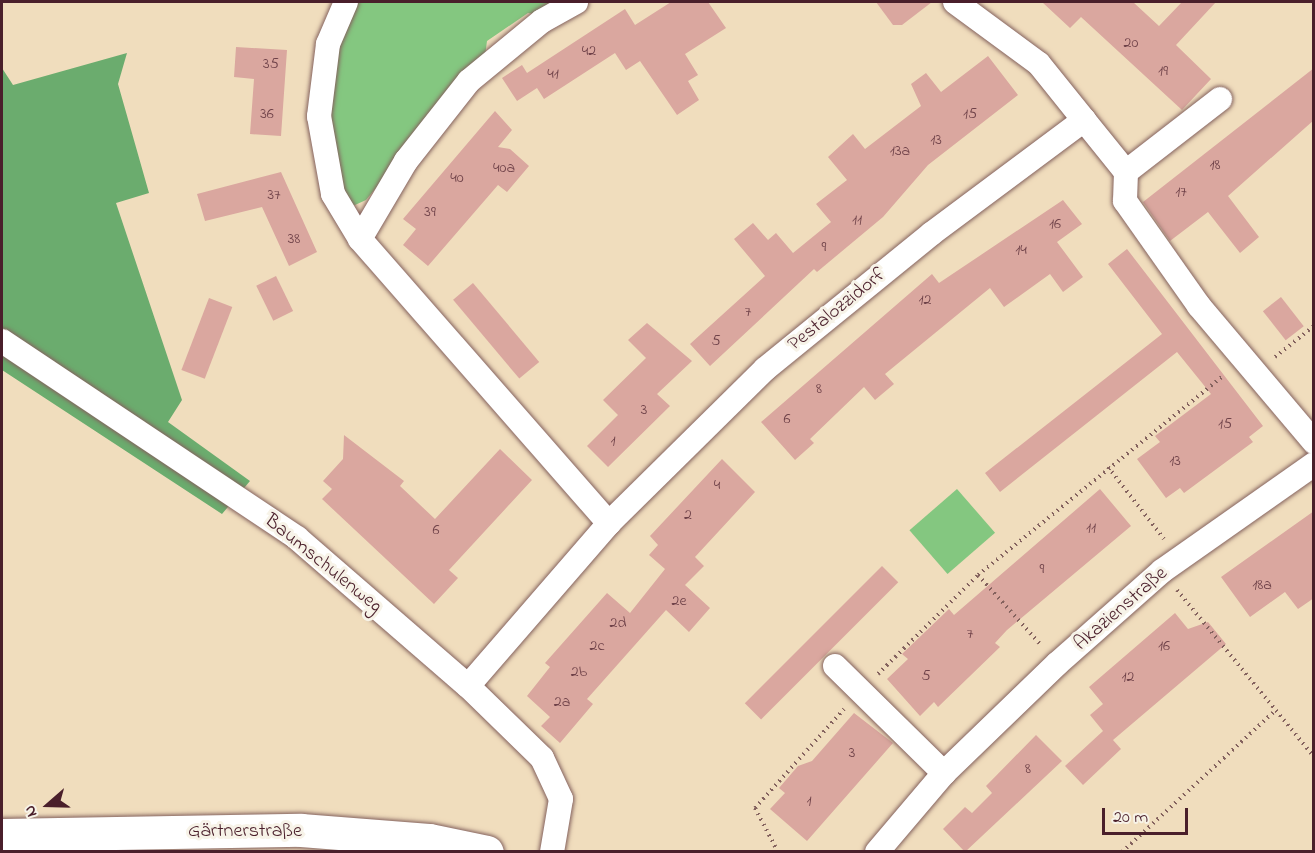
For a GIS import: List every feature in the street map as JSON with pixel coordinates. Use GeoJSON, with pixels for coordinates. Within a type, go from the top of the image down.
{"type":"FeatureCollection","features":[{"type":"Feature","properties":{"kind":"main road","name":"Gärtnerstraße"},"geometry":{"type":"LineString","coordinates":[[2,836],[301,830],[429,840],[487,852]]}},
{"type":"Feature","properties":{"kind":"street"},"geometry":{"type":"LineString","coordinates":[[346,2],[328,44],[319,116],[333,194],[360,239],[609,523]]}},
{"type":"Feature","properties":{"kind":"street"},"geometry":{"type":"LineString","coordinates":[[360,239],[406,161],[469,81],[542,21],[576,2]]}},
{"type":"Feature","properties":{"kind":"street"},"geometry":{"type":"LineString","coordinates":[[955,2],[1039,64],[1126,172],[1125,201],[1199,306],[1252,364],[1314,442]]}},
{"type":"Feature","properties":{"kind":"street"},"geometry":{"type":"LineString","coordinates":[[1126,172],[1220,99]]}},
{"type":"Feature","properties":{"kind":"street","name":"Pestalozzidorf"},"geometry":{"type":"LineString","coordinates":[[468,686],[609,523],[765,369],[940,227],[1084,120]]}},
{"type":"Feature","properties":{"kind":"street","name":"Baumschulenweg"},"geometry":{"type":"LineString","coordinates":[[2,342],[297,538],[468,686],[542,758],[561,799],[552,852]]}},
{"type":"Feature","properties":{"kind":"street","name":"Akazienstraße"},"geometry":{"type":"LineString","coordinates":[[877,852],[944,773],[1058,663],[1179,559],[1314,464]]}},
{"type":"Feature","properties":{"kind":"street"},"geometry":{"type":"LineString","coordinates":[[835,666],[858,693],[944,773]]}},
{"type":"Feature","properties":{"kind":"path"},"geometry":{"type":"LineString","coordinates":[[777,852],[754,808],[858,693],[978,575],[1108,467],[1252,364],[1314,326]]}},
{"type":"Feature","properties":{"kind":"path"},"geometry":{"type":"LineString","coordinates":[[1108,467],[1179,559]]}},
{"type":"Feature","properties":{"kind":"path"},"geometry":{"type":"LineString","coordinates":[[978,575],[1058,663]]}},
{"type":"Feature","properties":{"kind":"path"},"geometry":{"type":"LineString","coordinates":[[1177,590],[1314,757]]}},
{"type":"Feature","properties":{"kind":"path"},"geometry":{"type":"LineString","coordinates":[[1122,852],[1276,710]]}},
{"type":"Feature","properties":{"kind":"green space"},"geometry":{"type":"Polygon","coordinates":[[[357,2],[565,2],[542,15],[528,13],[487,41],[485,56],[366,200],[355,205],[347,204],[330,122],[332,64],[357,2]]]}},
{"type":"Feature","properties":{"kind":"green space"},"geometry":{"type":"Polygon","coordinates":[[[127,53],[118,84],[149,193],[116,203],[182,400],[168,422],[250,481],[222,514],[2,370],[2,68],[13,85],[127,53]]]}},
{"type":"Feature","properties":{"kind":"green space"},"geometry":{"type":"Polygon","coordinates":[[[957,489],[995,533],[948,574],[909,530],[957,489]]]}},
{"type":"Feature","properties":{"kind":"building"},"geometry":{"type":"Polygon","coordinates":[[[671,2],[708,2],[726,28],[685,54],[698,75],[688,81],[699,100],[677,115],[640,61],[626,70],[615,53],[544,99],[537,88],[517,101],[502,78],[522,65],[527,73],[625,9],[635,25],[671,2]]]}},
{"type":"Feature","properties":{"kind":"building"},"geometry":{"type":"Polygon","coordinates":[[[876,2],[932,2],[902,25],[893,25],[876,2]]]}},
{"type":"Feature","properties":{"kind":"building"},"geometry":{"type":"Polygon","coordinates":[[[1042,2],[1133,2],[1159,26],[1182,2],[1216,2],[1176,45],[1211,79],[1182,110],[1081,17],[1070,28],[1042,2]]]}},
{"type":"Feature","properties":{"kind":"building"},"geometry":{"type":"Polygon","coordinates":[[[236,47],[287,50],[281,136],[250,134],[254,79],[234,77],[236,47]]]}},
{"type":"Feature","properties":{"kind":"building"},"geometry":{"type":"Polygon","coordinates":[[[988,56],[1018,95],[928,165],[883,217],[817,272],[814,269],[710,366],[690,344],[765,276],[734,239],[753,223],[768,240],[776,233],[793,253],[831,222],[816,204],[847,180],[828,157],[853,134],[865,149],[921,106],[911,84],[926,73],[941,92],[988,56]]]}},
{"type":"Feature","properties":{"kind":"building"},"geometry":{"type":"Polygon","coordinates":[[[1314,68],[1314,120],[1228,196],[1259,237],[1240,253],[1208,212],[1170,241],[1143,202],[1314,68]]]}},
{"type":"Feature","properties":{"kind":"building"},"geometry":{"type":"Polygon","coordinates":[[[495,111],[512,130],[498,147],[510,149],[529,166],[507,192],[498,185],[428,266],[403,245],[416,229],[403,219],[495,111]]]}},
{"type":"Feature","properties":{"kind":"building"},"geometry":{"type":"Polygon","coordinates":[[[281,172],[317,252],[289,266],[262,207],[205,221],[197,194],[281,172]]]}},
{"type":"Feature","properties":{"kind":"building"},"geometry":{"type":"Polygon","coordinates":[[[1063,200],[1082,224],[1057,242],[1083,277],[1063,292],[1050,274],[1004,307],[990,288],[885,374],[894,384],[875,400],[864,387],[810,439],[814,443],[795,460],[761,422],[932,274],[939,283],[1063,200]]]}},
{"type":"Feature","properties":{"kind":"building"},"geometry":{"type":"Polygon","coordinates":[[[1127,249],[1263,426],[1249,437],[1253,442],[1184,493],[1180,488],[1166,498],[1137,459],[1160,442],[1155,436],[1211,394],[1177,352],[1000,492],[985,473],[1162,334],[1108,264],[1127,249]]]}},
{"type":"Feature","properties":{"kind":"building"},"geometry":{"type":"Polygon","coordinates":[[[276,276],[293,311],[273,321],[256,286],[276,276]]]}},
{"type":"Feature","properties":{"kind":"building"},"geometry":{"type":"Polygon","coordinates":[[[473,283],[539,362],[519,379],[453,300],[473,283]]]}},
{"type":"Feature","properties":{"kind":"building"},"geometry":{"type":"Polygon","coordinates":[[[1281,297],[1304,326],[1286,340],[1263,311],[1281,297]]]}},
{"type":"Feature","properties":{"kind":"building"},"geometry":{"type":"Polygon","coordinates":[[[209,298],[232,307],[205,379],[181,370],[209,298]]]}},
{"type":"Feature","properties":{"kind":"building"},"geometry":{"type":"Polygon","coordinates":[[[647,323],[692,361],[657,394],[670,406],[608,467],[587,446],[618,415],[603,400],[646,358],[628,340],[647,323]]]}},
{"type":"Feature","properties":{"kind":"building"},"geometry":{"type":"Polygon","coordinates":[[[344,435],[404,481],[400,486],[435,519],[500,449],[532,480],[449,570],[458,578],[434,604],[322,499],[332,489],[323,481],[343,459],[344,435]]]}},
{"type":"Feature","properties":{"kind":"building"},"geometry":{"type":"Polygon","coordinates":[[[722,459],[755,492],[695,557],[704,566],[685,585],[710,608],[689,632],[666,610],[587,699],[593,704],[560,743],[541,726],[550,717],[527,696],[550,667],[545,663],[607,593],[630,613],[665,569],[649,555],[658,545],[650,536],[722,459]]]}},
{"type":"Feature","properties":{"kind":"building"},"geometry":{"type":"Polygon","coordinates":[[[1100,489],[1131,526],[1007,630],[995,643],[1000,647],[938,707],[934,702],[920,716],[887,679],[908,659],[902,654],[949,609],[954,615],[1100,489]]]}},
{"type":"Feature","properties":{"kind":"building"},"geometry":{"type":"Polygon","coordinates":[[[1314,511],[1314,598],[1298,609],[1285,592],[1250,617],[1221,577],[1314,511]]]}},
{"type":"Feature","properties":{"kind":"building"},"geometry":{"type":"Polygon","coordinates":[[[882,566],[898,582],[761,719],[745,703],[882,566]]]}},
{"type":"Feature","properties":{"kind":"building"},"geometry":{"type":"Polygon","coordinates":[[[1175,613],[1188,629],[1208,622],[1226,644],[1113,740],[1121,749],[1083,785],[1065,766],[1103,731],[1090,715],[1103,704],[1089,687],[1175,613]]]}},
{"type":"Feature","properties":{"kind":"building"},"geometry":{"type":"Polygon","coordinates":[[[854,713],[893,743],[807,841],[770,809],[785,793],[779,788],[798,766],[812,761],[854,713]]]}},
{"type":"Feature","properties":{"kind":"building"},"geometry":{"type":"Polygon","coordinates":[[[1036,735],[1062,761],[965,852],[943,829],[965,807],[972,813],[992,793],[986,786],[1036,735]]]}}]}
